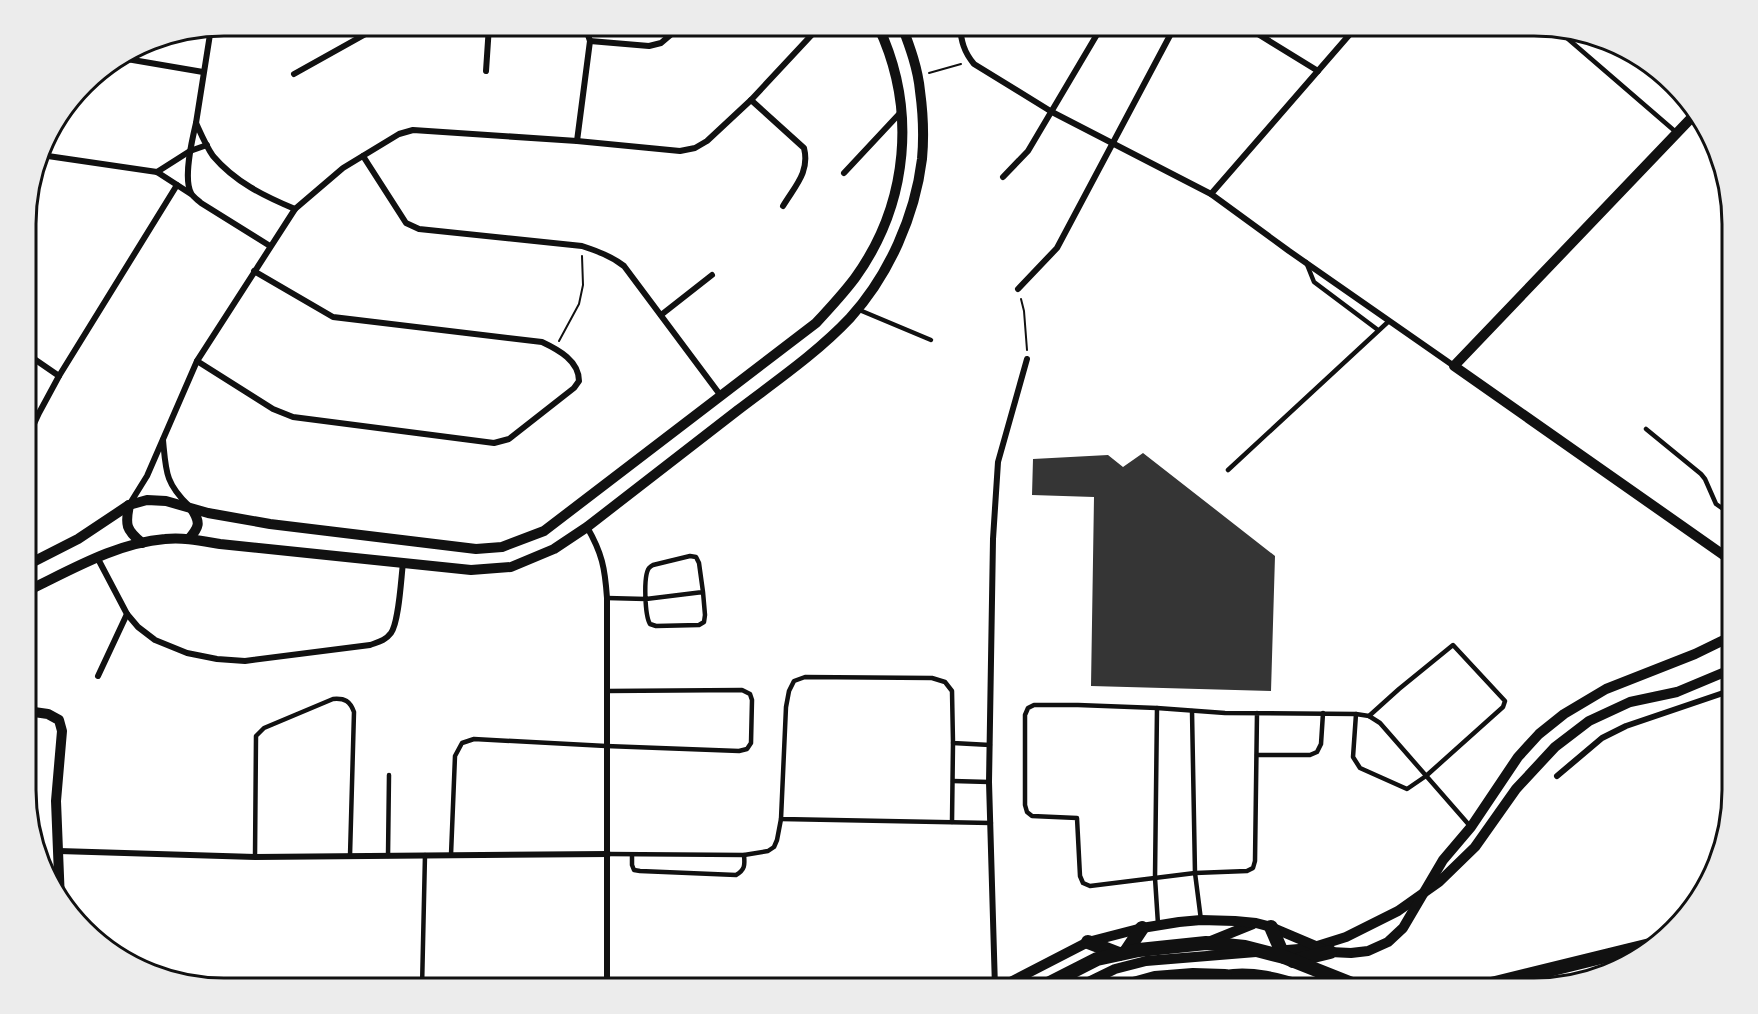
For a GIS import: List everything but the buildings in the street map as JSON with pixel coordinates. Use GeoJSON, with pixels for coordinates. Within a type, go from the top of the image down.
{"type":"FeatureCollection","features":[{"type":"Feature","properties":{"kind":"main road"},"geometry":{"type":"LineString","coordinates":[[1271,927],[1288,959]]}},
{"type":"Feature","properties":{"kind":"main road"},"geometry":{"type":"LineString","coordinates":[[1122,953],[1142,928]]}},
{"type":"Feature","properties":{"kind":"main road"},"geometry":{"type":"LineString","coordinates":[[1088,942],[1122,953]]}},
{"type":"Feature","properties":{"kind":"main road"},"geometry":{"type":"LineString","coordinates":[[1059,978],[1088,963],[1122,953],[1206,943],[1245,947],[1288,959],[1336,978]]}},
{"type":"Feature","properties":{"kind":"main road"},"geometry":{"type":"LineString","coordinates":[[1540,978],[1630,951]]}},
{"type":"Feature","properties":{"kind":"main road"},"geometry":{"type":"LineString","coordinates":[[1288,959],[1330,952]]}},
{"type":"Feature","properties":{"kind":"main road"},"geometry":{"type":"LineString","coordinates":[[1155,978],[1193,975],[1250,975],[1276,978]]}},
{"type":"Feature","properties":{"kind":"main road"},"geometry":{"type":"LineString","coordinates":[[1218,978],[1225,976]]}},
{"type":"Feature","properties":{"kind":"street"},"geometry":{"type":"LineString","coordinates":[[191,195],[190,151],[209,36]]}},
{"type":"Feature","properties":{"kind":"street"},"geometry":{"type":"LineString","coordinates":[[294,74],[362,36]]}},
{"type":"Feature","properties":{"kind":"street"},"geometry":{"type":"LineString","coordinates":[[486,71],[488,36]]}},
{"type":"Feature","properties":{"kind":"street"},"geometry":{"type":"LineString","coordinates":[[577,141],[591,42],[589,36]]}},
{"type":"Feature","properties":{"kind":"street"},"geometry":{"type":"LineString","coordinates":[[591,42],[650,46],[661,44],[670,36]]}},
{"type":"Feature","properties":{"kind":"street"},"geometry":{"type":"LineString","coordinates":[[141,543],[127,527],[129,505],[147,476],[197,361],[295,209],[343,168],[399,134],[413,130],[577,141],[680,151],[695,148],[707,141],[751,100],[811,36]]}},
{"type":"Feature","properties":{"kind":"street"},"geometry":{"type":"LineString","coordinates":[[36,560],[78,539],[129,505],[147,500],[166,501],[192,509],[293,527],[476,549],[502,547],[544,531],[816,322],[838,300],[856,276],[873,249],[888,217],[897,186],[903,148],[902,112],[898,86],[893,63],[882,36]]}},
{"type":"Feature","properties":{"kind":"street"},"geometry":{"type":"LineString","coordinates":[[36,587],[97,557],[141,543],[166,538],[189,538],[220,544],[471,570],[512,567],[554,549],[587,527],[804,359],[829,338],[869,294],[886,267],[903,232],[914,198],[922,159],[920,89],[912,52],[906,36]]}},
{"type":"Feature","properties":{"kind":"street"},"geometry":{"type":"LineString","coordinates":[[961,36],[967,56],[974,64],[1052,111],[1211,194],[1722,554]]}},
{"type":"Feature","properties":{"kind":"street"},"geometry":{"type":"LineString","coordinates":[[1004,177],[1028,151],[1096,36]]}},
{"type":"Feature","properties":{"kind":"street"},"geometry":{"type":"LineString","coordinates":[[1018,289],[1057,248],[1170,36]]}},
{"type":"Feature","properties":{"kind":"street"},"geometry":{"type":"LineString","coordinates":[[1261,36],[1318,71]]}},
{"type":"Feature","properties":{"kind":"street"},"geometry":{"type":"LineString","coordinates":[[1211,194],[1348,36]]}},
{"type":"Feature","properties":{"kind":"street"},"geometry":{"type":"LineString","coordinates":[[132,60],[203,72]]}},
{"type":"Feature","properties":{"kind":"street"},"geometry":{"type":"LineString","coordinates":[[751,100],[804,148],[807,159],[805,171],[783,206]]}},
{"type":"Feature","properties":{"kind":"street"},"geometry":{"type":"LineString","coordinates":[[844,173],[902,112]]}},
{"type":"Feature","properties":{"kind":"street"},"geometry":{"type":"LineString","coordinates":[[1454,366],[1690,120]]}},
{"type":"Feature","properties":{"kind":"street"},"geometry":{"type":"LineString","coordinates":[[196,123],[213,156],[238,181],[268,198],[295,209]]}},
{"type":"Feature","properties":{"kind":"street"},"geometry":{"type":"LineString","coordinates":[[157,172],[190,151],[207,145]]}},
{"type":"Feature","properties":{"kind":"street"},"geometry":{"type":"LineString","coordinates":[[49,156],[157,172],[201,203],[270,246]]}},
{"type":"Feature","properties":{"kind":"street"},"geometry":{"type":"LineString","coordinates":[[363,156],[406,223],[419,229],[582,246],[613,258],[624,266],[721,397]]}},
{"type":"Feature","properties":{"kind":"street"},"geometry":{"type":"LineString","coordinates":[[36,420],[59,376],[177,186]]}},
{"type":"Feature","properties":{"kind":"street"},"geometry":{"type":"LineString","coordinates":[[197,361],[273,409],[293,417],[494,443],[509,439],[574,388],[579,381],[579,373],[563,352],[542,342],[333,317],[254,271]]}},
{"type":"Feature","properties":{"kind":"street"},"geometry":{"type":"LineString","coordinates":[[661,315],[712,275]]}},
{"type":"Feature","properties":{"kind":"street"},"geometry":{"type":"LineString","coordinates":[[997,978],[989,782],[993,539],[998,462],[1027,359]]}},
{"type":"Feature","properties":{"kind":"street"},"geometry":{"type":"LineString","coordinates":[[36,360],[59,376]]}},
{"type":"Feature","properties":{"kind":"street"},"geometry":{"type":"LineString","coordinates":[[163,436],[168,481],[198,518],[198,525],[189,538]]}},
{"type":"Feature","properties":{"kind":"street"},"geometry":{"type":"LineString","coordinates":[[587,527],[598,546],[605,570],[607,598],[607,978]]}},
{"type":"Feature","properties":{"kind":"street"},"geometry":{"type":"LineString","coordinates":[[97,557],[127,614],[138,627],[155,640],[187,653],[217,659],[245,661],[370,645],[383,641],[392,633],[403,562]]}},
{"type":"Feature","properties":{"kind":"street"},"geometry":{"type":"LineString","coordinates":[[98,676],[127,614]]}},
{"type":"Feature","properties":{"kind":"street"},"geometry":{"type":"LineString","coordinates":[[1017,978],[1088,942],[1142,928],[1201,920],[1256,923],[1330,952],[1368,951],[1388,942],[1403,928],[1443,860],[1471,827],[1518,757],[1539,734],[1564,714],[1606,689],[1722,641]]}},
{"type":"Feature","properties":{"kind":"street"},"geometry":{"type":"LineString","coordinates":[[1097,978],[1115,969],[1146,962],[1311,948],[1346,937],[1398,911],[1439,882],[1475,847],[1515,789],[1555,747],[1589,721],[1630,702],[1677,692],[1722,673]]}},
{"type":"Feature","properties":{"kind":"street"},"geometry":{"type":"LineString","coordinates":[[1557,776],[1602,738],[1626,726],[1722,693]]}},
{"type":"Feature","properties":{"kind":"street"},"geometry":{"type":"LineString","coordinates":[[36,712],[48,714],[59,720],[62,731],[56,801],[60,880]]}},
{"type":"Feature","properties":{"kind":"street"},"geometry":{"type":"LineString","coordinates":[[59,851],[255,857],[608,854]]}},
{"type":"Feature","properties":{"kind":"street"},"geometry":{"type":"LineString","coordinates":[[1206,943],[1256,923]]}},
{"type":"Feature","properties":{"kind":"lane"},"geometry":{"type":"LineString","coordinates":[[1568,40],[1677,133]]}},
{"type":"Feature","properties":{"kind":"lane"},"geometry":{"type":"LineString","coordinates":[[1306,262],[1314,282],[1378,330]]}},
{"type":"Feature","properties":{"kind":"lane"},"geometry":{"type":"LineString","coordinates":[[857,309],[931,340]]}},
{"type":"Feature","properties":{"kind":"lane"},"geometry":{"type":"LineString","coordinates":[[1228,470],[1389,321]]}},
{"type":"Feature","properties":{"kind":"lane"},"geometry":{"type":"LineString","coordinates":[[1646,429],[1701,474],[1716,504],[1722,508]]}},
{"type":"Feature","properties":{"kind":"lane"},"geometry":{"type":"LineString","coordinates":[[690,556],[696,557],[703,592],[705,615],[704,622],[699,625],[656,627],[646,619],[646,575],[648,568],[652,565],[690,556]]}},
{"type":"Feature","properties":{"kind":"lane"},"geometry":{"type":"LineString","coordinates":[[607,598],[646,599],[703,592]]}},
{"type":"Feature","properties":{"kind":"lane"},"geometry":{"type":"LineString","coordinates":[[1356,714],[1353,757],[1360,768],[1407,789],[1426,776],[1503,707],[1505,701],[1503,696],[1453,645],[1424,667],[1369,716]]}},
{"type":"Feature","properties":{"kind":"lane"},"geometry":{"type":"LineString","coordinates":[[608,854],[744,855],[768,851],[774,847],[781,819],[786,707],[789,691],[795,681],[805,677],[932,678],[945,682],[952,691],[952,822]]}},
{"type":"Feature","properties":{"kind":"lane"},"geometry":{"type":"LineString","coordinates":[[451,855],[455,756],[462,743],[474,739],[739,751],[747,749],[751,742],[752,700],[750,694],[742,690],[607,692]]}},
{"type":"Feature","properties":{"kind":"lane"},"geometry":{"type":"LineString","coordinates":[[255,857],[256,736],[264,728],[333,699],[343,698],[351,703],[354,712],[350,856]]}},
{"type":"Feature","properties":{"kind":"lane"},"geometry":{"type":"LineString","coordinates":[[1257,713],[1256,861],[1253,868],[1247,871],[1195,873],[1090,886],[1083,883],[1080,876],[1077,818],[1032,816],[1027,812],[1025,805],[1026,715],[1028,708],[1034,705],[1356,714],[1369,716],[1380,723],[1471,827]]}},
{"type":"Feature","properties":{"kind":"lane"},"geometry":{"type":"LineString","coordinates":[[1157,708],[1155,878],[1158,926]]}},
{"type":"Feature","properties":{"kind":"lane"},"geometry":{"type":"LineString","coordinates":[[1192,711],[1195,873],[1201,920]]}},
{"type":"Feature","properties":{"kind":"lane"},"geometry":{"type":"LineString","coordinates":[[1257,755],[1310,755],[1317,752],[1321,744],[1323,713]]}},
{"type":"Feature","properties":{"kind":"lane"},"geometry":{"type":"LineString","coordinates":[[953,744],[990,745]]}},
{"type":"Feature","properties":{"kind":"lane"},"geometry":{"type":"LineString","coordinates":[[388,855],[389,775]]}},
{"type":"Feature","properties":{"kind":"lane"},"geometry":{"type":"LineString","coordinates":[[953,781],[989,782]]}},
{"type":"Feature","properties":{"kind":"lane"},"geometry":{"type":"LineString","coordinates":[[781,819],[991,823]]}},
{"type":"Feature","properties":{"kind":"lane"},"geometry":{"type":"LineString","coordinates":[[422,978],[425,855]]}},
{"type":"Feature","properties":{"kind":"lane"},"geometry":{"type":"LineString","coordinates":[[632,855],[634,870],[640,872],[736,875],[742,872],[745,864],[744,855]]}},
{"type":"Feature","properties":{"kind":"path"},"geometry":{"type":"LineString","coordinates":[[943,69],[956,65]]}},
{"type":"Feature","properties":{"kind":"path"},"geometry":{"type":"LineString","coordinates":[[555,348],[579,304],[583,285],[582,246]]}},
{"type":"Feature","properties":{"kind":"path"},"geometry":{"type":"LineString","coordinates":[[1018,289],[1024,311],[1027,359]]}}]}
